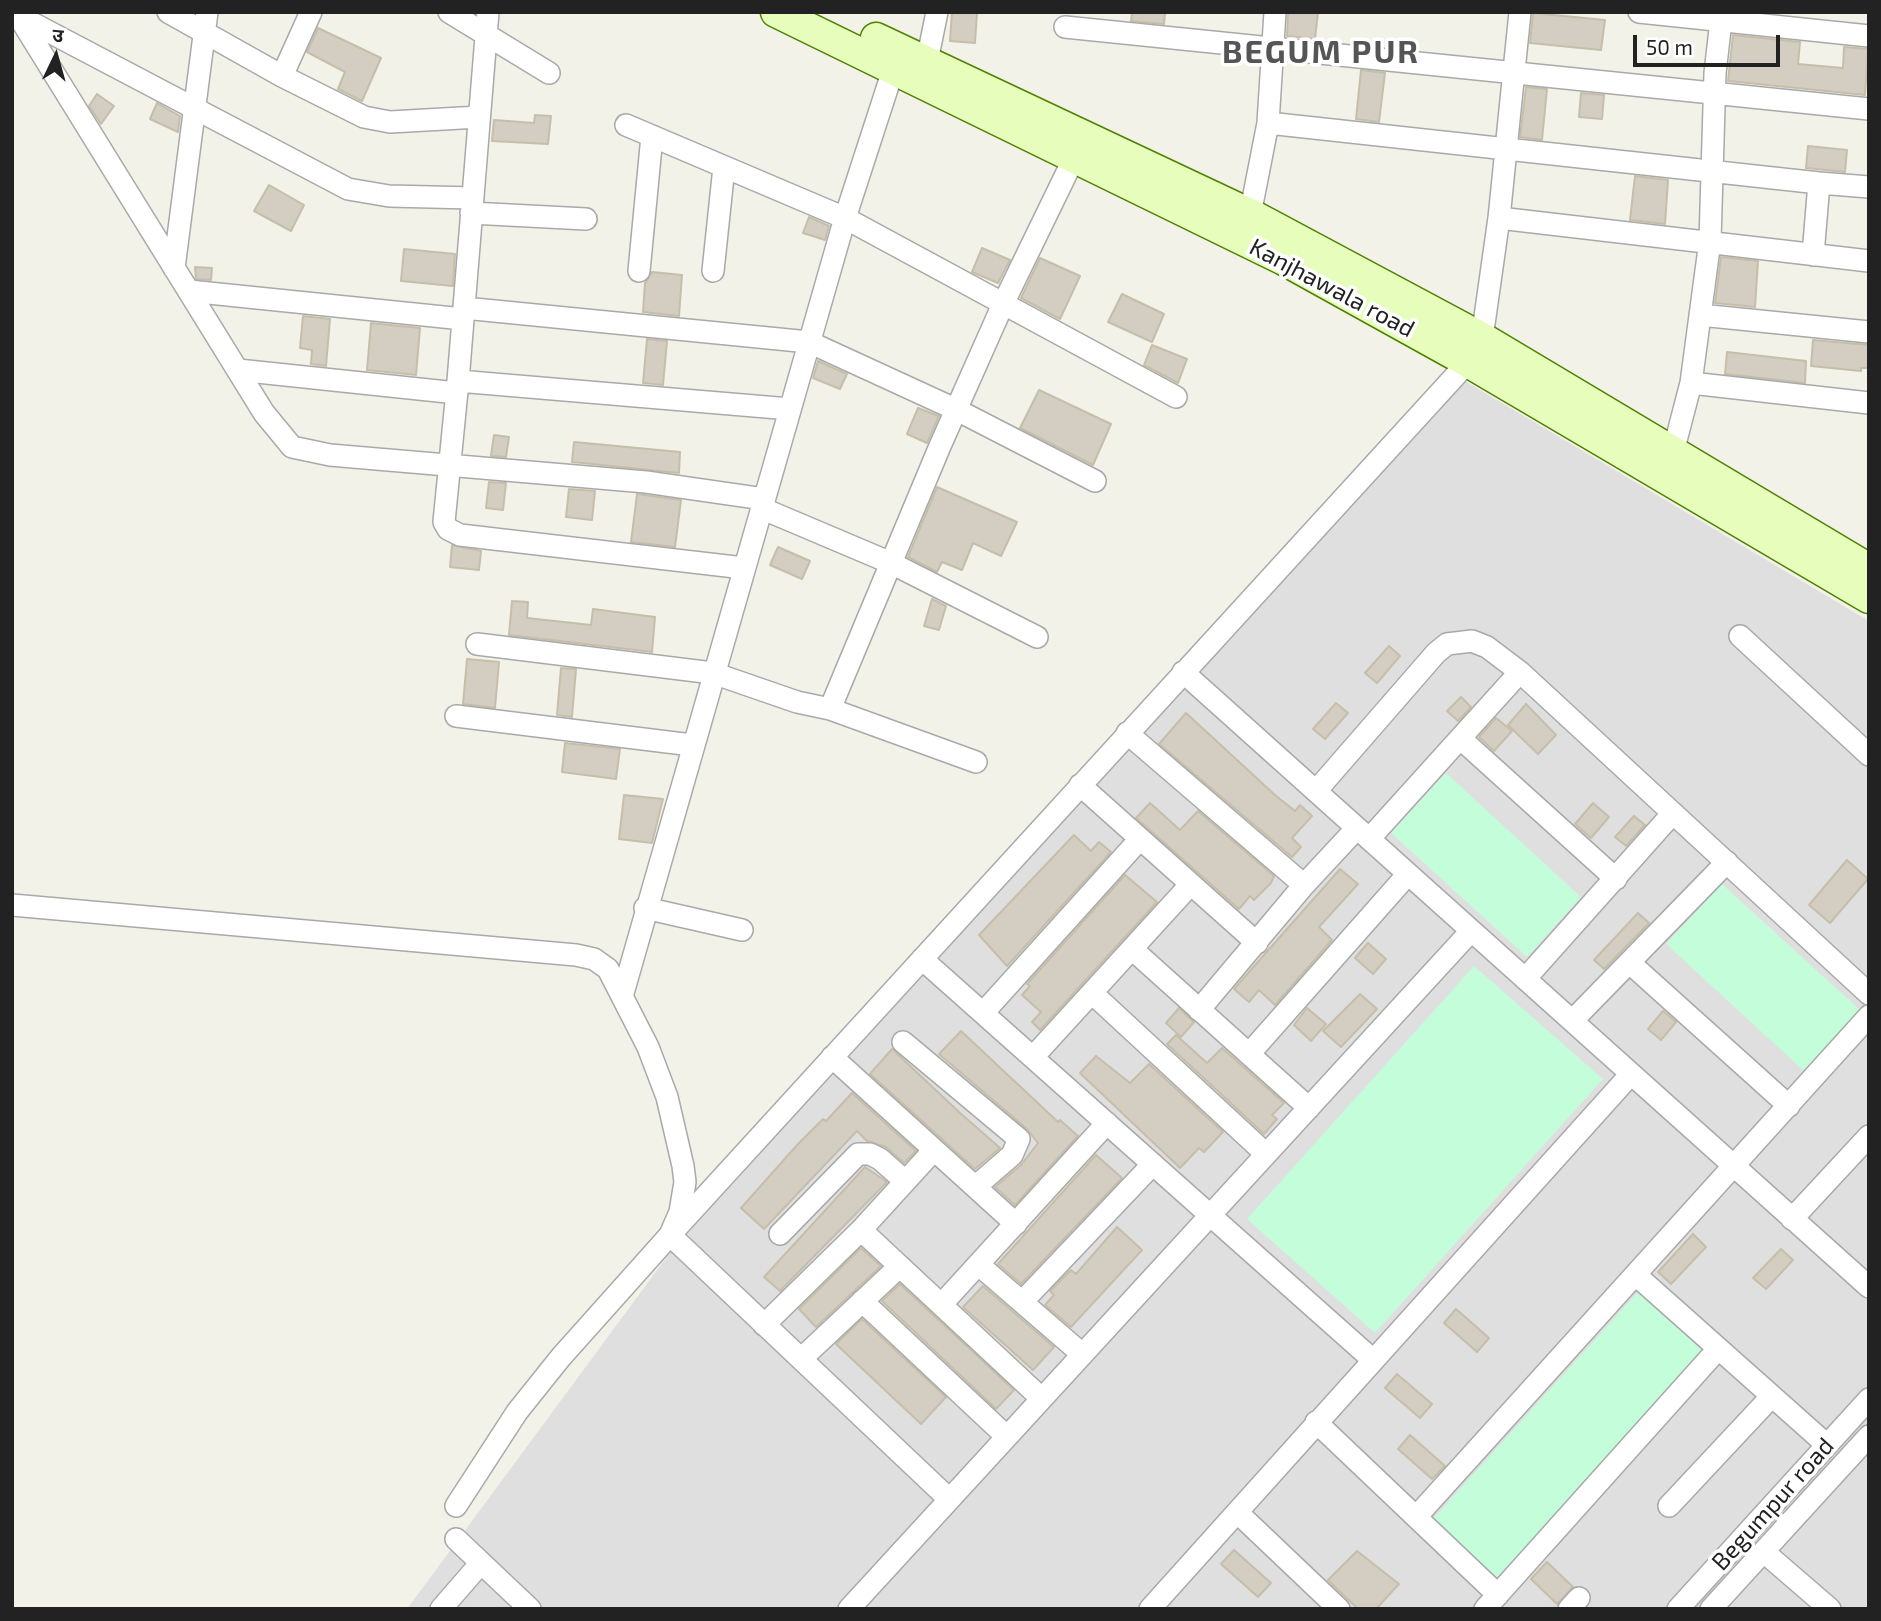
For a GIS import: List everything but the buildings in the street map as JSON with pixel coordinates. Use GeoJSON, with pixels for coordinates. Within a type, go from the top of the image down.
{"type":"FeatureCollection","features":[{"type":"Feature","properties":{"kind":"main road","name":"Kanjhawala road"},"geometry":{"type":"LineString","coordinates":[[776,12],[897,59],[927,61],[1673,452],[1869,569]]}},
{"type":"Feature","properties":{"kind":"main road","name":"Kanjhawala road"},"geometry":{"type":"LineString","coordinates":[[822,12],[897,59],[1074,158],[1247,227]]}},
{"type":"Feature","properties":{"kind":"main road","name":"Kanjhawala road"},"geometry":{"type":"LineString","coordinates":[[1475,350],[1869,598]]}},
{"type":"Feature","properties":{"kind":"street"},"geometry":{"type":"LineString","coordinates":[[168,12],[206,22],[282,76],[364,117],[390,122],[479,117]]}},
{"type":"Feature","properties":{"kind":"street"},"geometry":{"type":"LineString","coordinates":[[449,12],[487,22],[549,73]]}},
{"type":"Feature","properties":{"kind":"street"},"geometry":{"type":"LineString","coordinates":[[927,61],[937,12]]}},
{"type":"Feature","properties":{"kind":"street"},"geometry":{"type":"LineString","coordinates":[[1247,227],[1268,123],[1275,12]]}},
{"type":"Feature","properties":{"kind":"street"},"geometry":{"type":"LineString","coordinates":[[456,1506],[517,1412],[561,1357],[1475,350],[1500,218],[1520,12]]}},
{"type":"Feature","properties":{"kind":"street"},"geometry":{"type":"LineString","coordinates":[[1639,12],[1721,17],[1869,36]]}},
{"type":"Feature","properties":{"kind":"street"},"geometry":{"type":"LineString","coordinates":[[16,13],[348,189],[586,219]]}},
{"type":"Feature","properties":{"kind":"street"},"geometry":{"type":"LineString","coordinates":[[16,13],[279,435],[292,447],[330,455],[449,467],[646,482],[762,503],[891,563],[1037,637]]}},
{"type":"Feature","properties":{"kind":"street"},"geometry":{"type":"LineString","coordinates":[[282,76],[309,13]]}},
{"type":"Feature","properties":{"kind":"street"},"geometry":{"type":"LineString","coordinates":[[1673,452],[1691,383],[1710,241],[1715,93],[1721,17]]}},
{"type":"Feature","properties":{"kind":"street"},"geometry":{"type":"LineString","coordinates":[[174,268],[206,22]]}},
{"type":"Feature","properties":{"kind":"street"},"geometry":{"type":"LineString","coordinates":[[487,22],[458,387],[444,522],[448,529],[460,535],[744,568]]}},
{"type":"Feature","properties":{"kind":"street"},"geometry":{"type":"LineString","coordinates":[[1065,27],[1869,109]]}},
{"type":"Feature","properties":{"kind":"street"},"geometry":{"type":"LineString","coordinates":[[623,993],[645,908],[845,218],[897,59]]}},
{"type":"Feature","properties":{"kind":"street"},"geometry":{"type":"LineString","coordinates":[[1268,123],[1869,187]]}},
{"type":"Feature","properties":{"kind":"street"},"geometry":{"type":"LineString","coordinates":[[626,125],[845,218],[1176,397]]}},
{"type":"Feature","properties":{"kind":"street"},"geometry":{"type":"LineString","coordinates":[[639,271],[652,136]]}},
{"type":"Feature","properties":{"kind":"street"},"geometry":{"type":"LineString","coordinates":[[830,709],[1004,302],[1074,158]]}},
{"type":"Feature","properties":{"kind":"street"},"geometry":{"type":"LineString","coordinates":[[713,271],[724,167]]}},
{"type":"Feature","properties":{"kind":"street"},"geometry":{"type":"LineString","coordinates":[[1813,255],[1819,183]]}},
{"type":"Feature","properties":{"kind":"street"},"geometry":{"type":"LineString","coordinates":[[1500,218],[1869,261]]}},
{"type":"Feature","properties":{"kind":"street"},"geometry":{"type":"LineString","coordinates":[[189,291],[809,342],[957,410],[1096,481]]}},
{"type":"Feature","properties":{"kind":"street"},"geometry":{"type":"LineString","coordinates":[[1700,315],[1869,332]]}},
{"type":"Feature","properties":{"kind":"street"},"geometry":{"type":"LineString","coordinates":[[238,370],[790,409]]}},
{"type":"Feature","properties":{"kind":"street"},"geometry":{"type":"LineString","coordinates":[[1691,383],[1869,403]]}},
{"type":"Feature","properties":{"kind":"street"},"geometry":{"type":"LineString","coordinates":[[1740,636],[1869,755]]}},
{"type":"Feature","properties":{"kind":"street"},"geometry":{"type":"LineString","coordinates":[[1316,791],[1436,653],[1447,644],[1472,641],[1488,647],[1520,672],[1869,993]]}},
{"type":"Feature","properties":{"kind":"street"},"geometry":{"type":"LineString","coordinates":[[477,645],[713,673],[797,702],[830,709],[976,762]]}},
{"type":"Feature","properties":{"kind":"street"},"geometry":{"type":"LineString","coordinates":[[1183,672],[1869,1287]]}},
{"type":"Feature","properties":{"kind":"street"},"geometry":{"type":"LineString","coordinates":[[1199,1010],[1304,885],[1363,834],[1461,739],[1520,672]]}},
{"type":"Feature","properties":{"kind":"street"},"geometry":{"type":"LineString","coordinates":[[456,716],[692,745]]}},
{"type":"Feature","properties":{"kind":"street"},"geometry":{"type":"LineString","coordinates":[[1127,733],[1304,885]]}},
{"type":"Feature","properties":{"kind":"street"},"geometry":{"type":"LineString","coordinates":[[1461,739],[1616,879]]}},
{"type":"Feature","properties":{"kind":"street"},"geometry":{"type":"LineString","coordinates":[[1080,785],[1257,943]]}},
{"type":"Feature","properties":{"kind":"street"},"geometry":{"type":"LineString","coordinates":[[1525,979],[1673,813]]}},
{"type":"Feature","properties":{"kind":"street"},"geometry":{"type":"LineString","coordinates":[[983,1013],[1140,839]]}},
{"type":"Feature","properties":{"kind":"street"},"geometry":{"type":"LineString","coordinates":[[1573,1020],[1727,862]]}},
{"type":"Feature","properties":{"kind":"street"},"geometry":{"type":"LineString","coordinates":[[1249,1054],[1408,874]]}},
{"type":"Feature","properties":{"kind":"street"},"geometry":{"type":"LineString","coordinates":[[1033,1058],[1191,884]]}},
{"type":"Feature","properties":{"kind":"street"},"geometry":{"type":"LineString","coordinates":[[12,905],[576,955],[594,959],[608,969],[623,993],[659,1073],[678,1137],[685,1182],[680,1212],[670,1235]]}},
{"type":"Feature","properties":{"kind":"street"},"geometry":{"type":"LineString","coordinates":[[645,908],[742,930]]}},
{"type":"Feature","properties":{"kind":"street"},"geometry":{"type":"LineString","coordinates":[[849,1609],[1471,930]]}},
{"type":"Feature","properties":{"kind":"street"},"geometry":{"type":"LineString","coordinates":[[1132,949],[1309,1108]]}},
{"type":"Feature","properties":{"kind":"street"},"geometry":{"type":"LineString","coordinates":[[922,958],[1373,1360]]}},
{"type":"Feature","properties":{"kind":"street"},"geometry":{"type":"LineString","coordinates":[[1630,964],[1789,1106]]}},
{"type":"Feature","properties":{"kind":"street"},"geometry":{"type":"LineString","coordinates":[[1092,993],[1266,1154]]}},
{"type":"Feature","properties":{"kind":"street"},"geometry":{"type":"LineString","coordinates":[[1416,1517],[1637,1276],[1869,1016]]}},
{"type":"Feature","properties":{"kind":"street"},"geometry":{"type":"LineString","coordinates":[[903,1042],[1019,1139],[1012,1155],[975,1187]]}},
{"type":"Feature","properties":{"kind":"street"},"geometry":{"type":"LineString","coordinates":[[832,1057],[1016,1224]]}},
{"type":"Feature","properties":{"kind":"street"},"geometry":{"type":"LineString","coordinates":[[1150,1609],[1631,1074]]}},
{"type":"Feature","properties":{"kind":"street"},"geometry":{"type":"LineString","coordinates":[[941,1305],[1107,1123]]}},
{"type":"Feature","properties":{"kind":"street"},"geometry":{"type":"LineString","coordinates":[[1792,1219],[1869,1136]]}},
{"type":"Feature","properties":{"kind":"street"},"geometry":{"type":"LineString","coordinates":[[764,1325],[861,1230],[934,1150]]}},
{"type":"Feature","properties":{"kind":"street"},"geometry":{"type":"LineString","coordinates":[[780,1234],[858,1154],[870,1154],[880,1159],[905,1181]]}},
{"type":"Feature","properties":{"kind":"street"},"geometry":{"type":"LineString","coordinates":[[1022,1303],[1153,1164]]}},
{"type":"Feature","properties":{"kind":"street"},"geometry":{"type":"LineString","coordinates":[[861,1230],[1041,1398]]}},
{"type":"Feature","properties":{"kind":"street"},"geometry":{"type":"LineString","coordinates":[[670,1235],[948,1499]]}},
{"type":"Feature","properties":{"kind":"street"},"geometry":{"type":"LineString","coordinates":[[979,1265],[1082,1354]]}},
{"type":"Feature","properties":{"kind":"street"},"geometry":{"type":"LineString","coordinates":[[801,1359],[900,1266]]}},
{"type":"Feature","properties":{"kind":"street"},"geometry":{"type":"LineString","coordinates":[[1637,1276],[1827,1445]]}},
{"type":"Feature","properties":{"kind":"street"},"geometry":{"type":"LineString","coordinates":[[862,1301],[1006,1436]]}},
{"type":"Feature","properties":{"kind":"street"},"geometry":{"type":"LineString","coordinates":[[1316,1422],[1416,1517],[1491,1602],[1718,1349]]}},
{"type":"Feature","properties":{"kind":"street"},"geometry":{"type":"LineString","coordinates":[[1669,1506],[1772,1396]]}},
{"type":"Feature","properties":{"kind":"street","name":"Begumpur road"},"geometry":{"type":"LineString","coordinates":[[1678,1609],[1869,1399]]}},
{"type":"Feature","properties":{"kind":"street","name":"Begumpur road"},"geometry":{"type":"LineString","coordinates":[[1712,1609],[1869,1436]]}},
{"type":"Feature","properties":{"kind":"street"},"geometry":{"type":"LineString","coordinates":[[1238,1513],[1337,1608]]}},
{"type":"Feature","properties":{"kind":"street"},"geometry":{"type":"LineString","coordinates":[[456,1539],[530,1609]]}},
{"type":"Feature","properties":{"kind":"street"},"geometry":{"type":"LineString","coordinates":[[1763,1552],[1830,1609]]}},
{"type":"Feature","properties":{"kind":"street"},"geometry":{"type":"LineString","coordinates":[[441,1609],[480,1564]]}},
{"type":"Feature","properties":{"kind":"shaded area"},"geometry":{"type":"Polygon","coordinates":[[[1465,381],[1869,621],[1869,1609],[407,1609],[669,1254],[1465,381]]]}},
{"type":"Feature","properties":{"kind":"green space"},"geometry":{"type":"Polygon","coordinates":[[[1446,773],[1581,897],[1527,957],[1391,833],[1446,773]]]}},
{"type":"Feature","properties":{"kind":"green space"},"geometry":{"type":"Polygon","coordinates":[[[1722,884],[1860,1010],[1804,1071],[1666,944],[1722,884]]]}},
{"type":"Feature","properties":{"kind":"green space"},"geometry":{"type":"Polygon","coordinates":[[[1474,966],[1603,1079],[1375,1333],[1247,1219],[1474,966]]]}},
{"type":"Feature","properties":{"kind":"green space"},"geometry":{"type":"Polygon","coordinates":[[[1638,1292],[1703,1351],[1496,1579],[1431,1521],[1638,1292]]]}},
{"type":"Feature","properties":{"kind":"district","name":"BEGUM PUR"},"geometry":{"type":"Point","coordinates":[1321,52]}}]}
